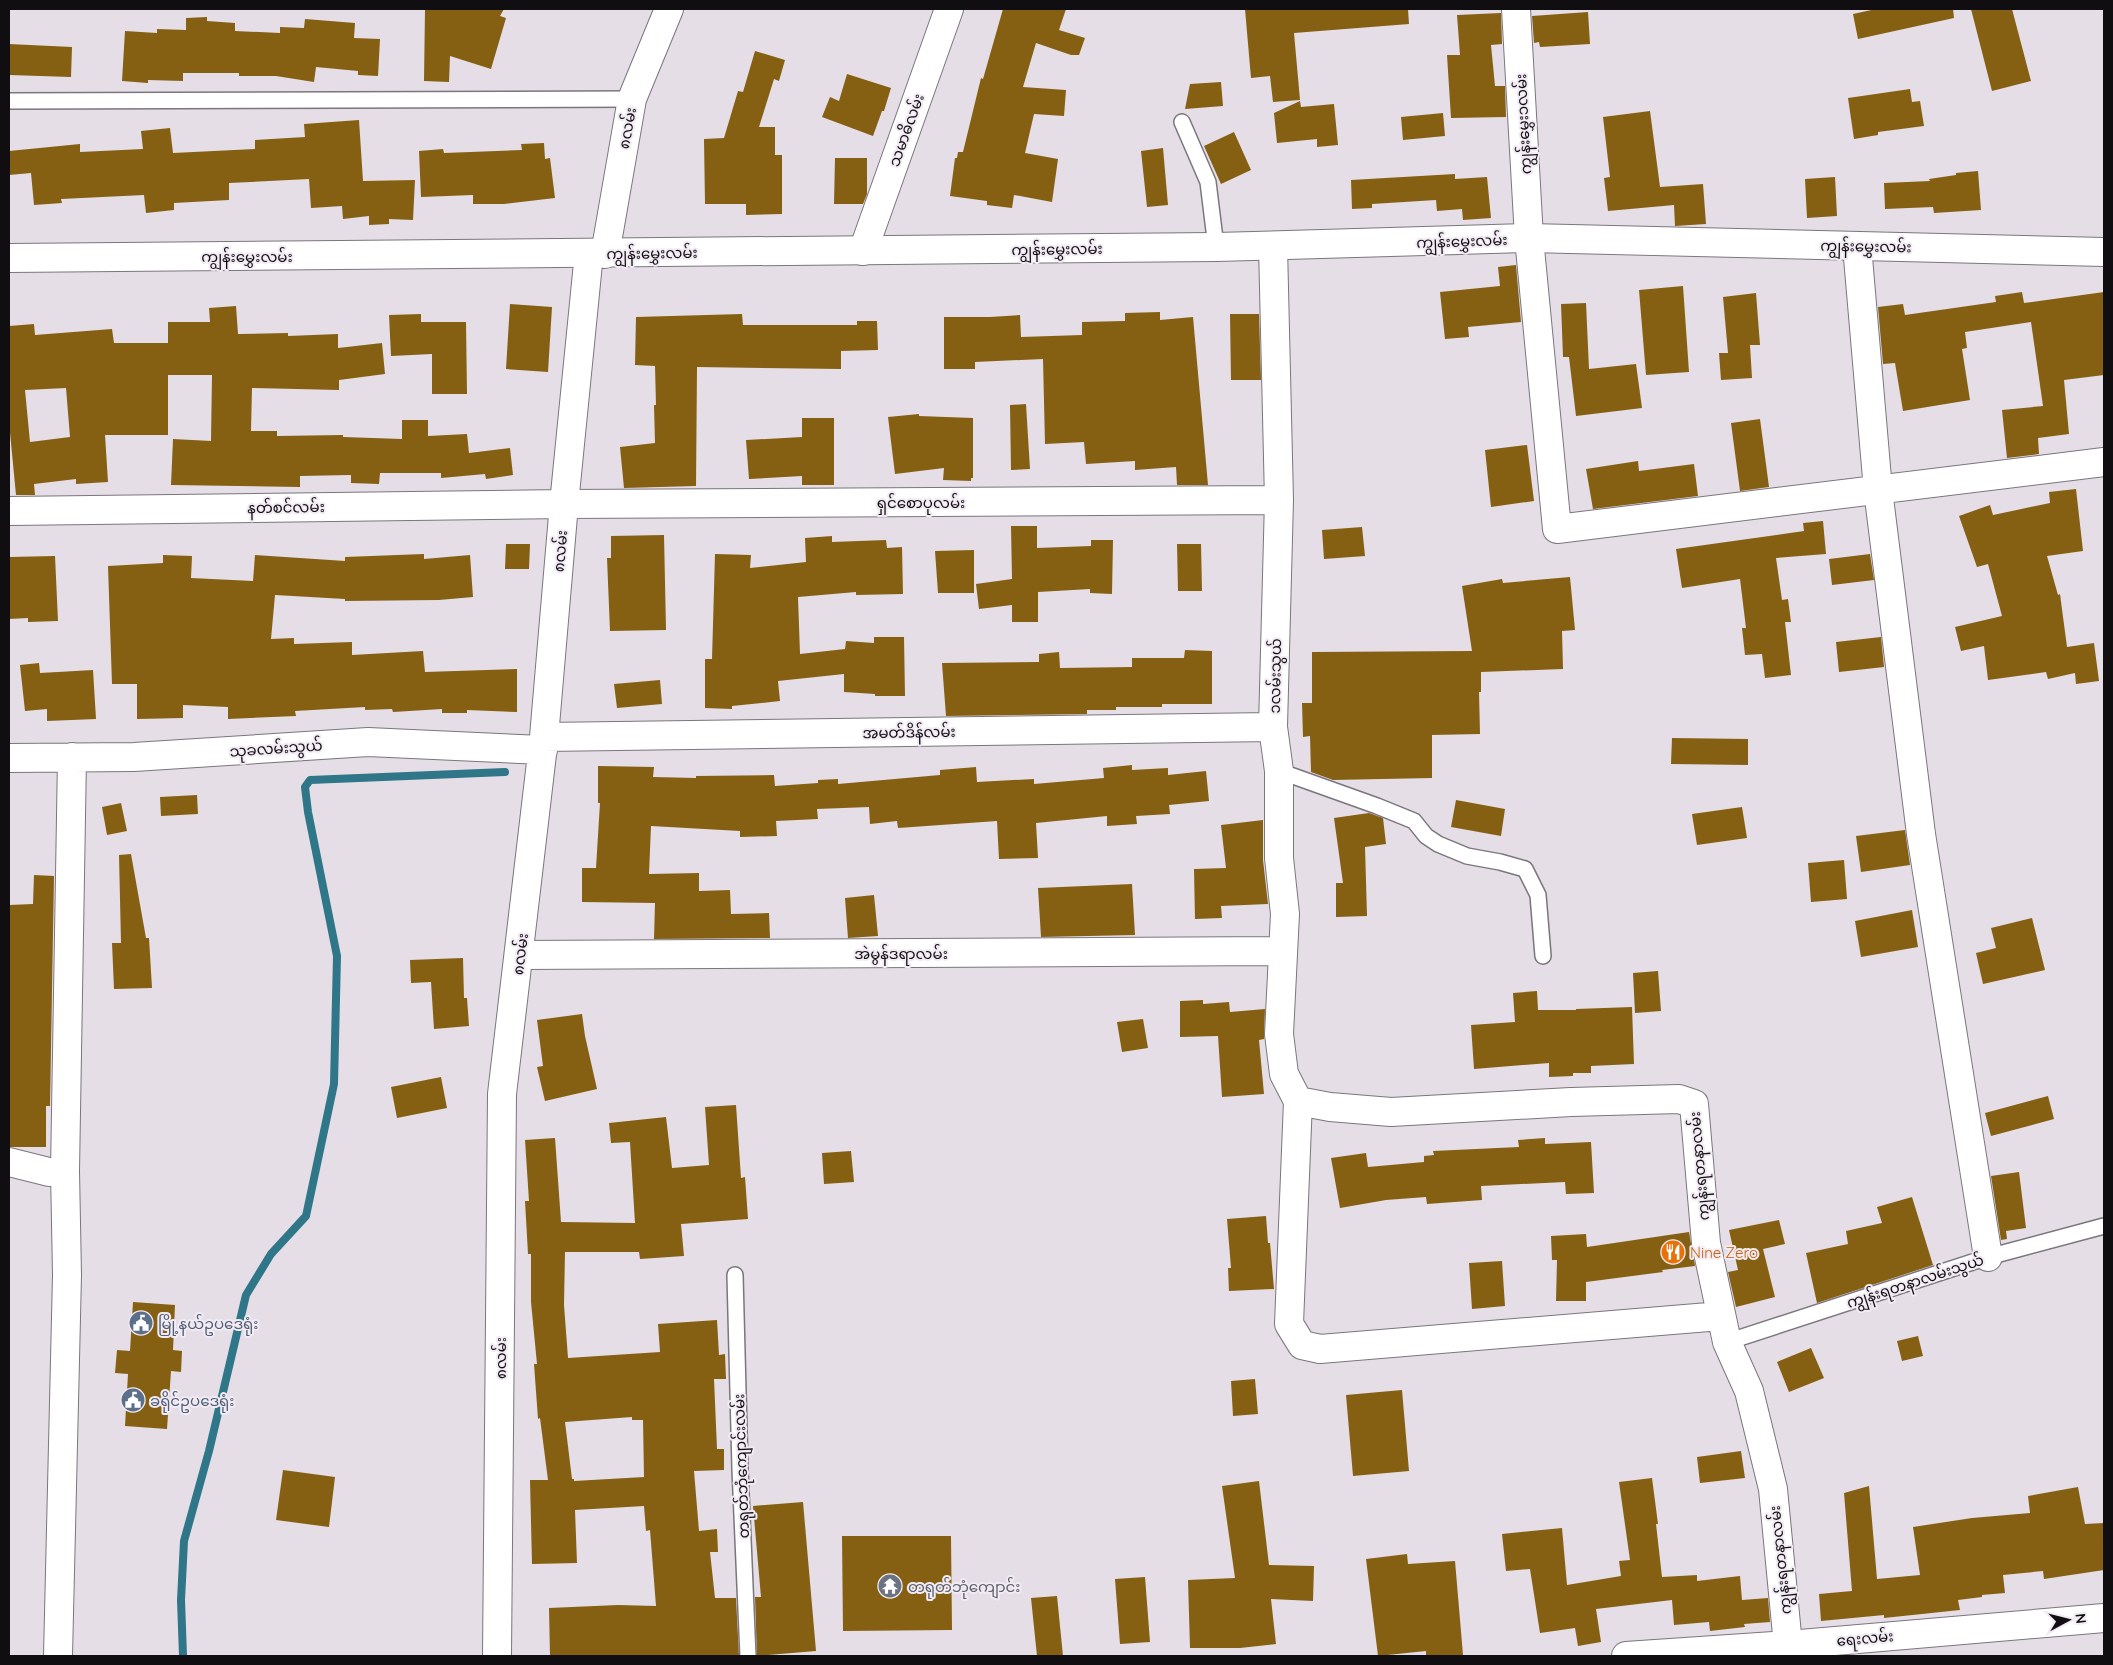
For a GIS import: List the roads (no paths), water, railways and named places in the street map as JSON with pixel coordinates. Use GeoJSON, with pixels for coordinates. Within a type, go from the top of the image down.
{"type":"FeatureCollection","features":[{"type":"Feature","properties":{"kind":"street","name":"၈လမ်း"},"geometry":{"type":"LineString","coordinates":[[497,1656],[502,1094],[544,743],[564,504],[597,254],[632,99],[669,9]]}},
{"type":"Feature","properties":{"kind":"street","name":"သမာဓိလမ်း"},"geometry":{"type":"LineString","coordinates":[[863,251],[949,9]]}},
{"type":"Feature","properties":{"kind":"street","name":"ကျွန်းမွှေး၁လမ်း"},"geometry":{"type":"LineString","coordinates":[[1516,9],[1529,238],[1556,529],[1878,490]]}},
{"type":"Feature","properties":{"kind":"street","name":"ကျွန်းမွှေးလမ်း"},"geometry":{"type":"LineString","coordinates":[[9,258],[1216,247],[1529,238],[2104,252]]}},
{"type":"Feature","properties":{"kind":"street","name":"၁လမ်းသွယ်"},"geometry":{"type":"LineString","coordinates":[[1273,246],[1279,500],[1273,727],[1279,771],[1279,858],[1285,914],[1279,1034],[1284,1074],[1298,1101]]}},
{"type":"Feature","properties":{"kind":"street"},"geometry":{"type":"LineString","coordinates":[[1856,246],[1878,490],[1921,834],[1988,1257]]}},
{"type":"Feature","properties":{"kind":"street"},"geometry":{"type":"LineString","coordinates":[[1878,490],[2104,462]]}},
{"type":"Feature","properties":{"kind":"street","name":"ရှင်စောပုလမ်း"},"geometry":{"type":"LineString","coordinates":[[564,504],[1279,500]]}},
{"type":"Feature","properties":{"kind":"street","name":"နတ်စင်လမ်း"},"geometry":{"type":"LineString","coordinates":[[9,511],[564,504]]}},
{"type":"Feature","properties":{"kind":"street","name":"အမတ်ဒိန်လမ်း"},"geometry":{"type":"LineString","coordinates":[[544,743],[1273,727]]}},
{"type":"Feature","properties":{"kind":"street","name":"သုခလမ်းသွယ်"},"geometry":{"type":"LineString","coordinates":[[9,758],[134,757],[368,742],[544,743]]}},
{"type":"Feature","properties":{"kind":"street"},"geometry":{"type":"LineString","coordinates":[[58,1656],[67,1276],[64,1171],[72,757]]}},
{"type":"Feature","properties":{"kind":"street","name":"အဲမွန်ဒရာလမ်း"},"geometry":{"type":"LineString","coordinates":[[520,955],[1282,951]]}},
{"type":"Feature","properties":{"kind":"street","name":"ကျွန်းရတနာလမ်း"},"geometry":{"type":"LineString","coordinates":[[1298,1101],[1330,1107],[1391,1112],[1571,1102],[1679,1099],[1694,1104],[1706,1243],[1727,1342],[1749,1391],[1773,1489],[1788,1645]]}},
{"type":"Feature","properties":{"kind":"street"},"geometry":{"type":"LineString","coordinates":[[1298,1101],[1289,1324],[1302,1345],[1320,1350],[1721,1316]]}},
{"type":"Feature","properties":{"kind":"street"},"geometry":{"type":"LineString","coordinates":[[9,1162],[49,1172],[64,1171]]}},
{"type":"Feature","properties":{"kind":"street","name":"ရေးလမ်း"},"geometry":{"type":"LineString","coordinates":[[1626,1656],[1788,1645],[1834,1649],[2104,1618]]}},
{"type":"Feature","properties":{"kind":"lane"},"geometry":{"type":"LineString","coordinates":[[9,100],[632,99]]}},
{"type":"Feature","properties":{"kind":"lane"},"geometry":{"type":"LineString","coordinates":[[1182,122],[1208,182],[1216,247]]}},
{"type":"Feature","properties":{"kind":"lane"},"geometry":{"type":"LineString","coordinates":[[1279,771],[1414,821],[1426,836],[1438,844],[1467,856],[1525,869],[1538,895],[1543,956]]}},
{"type":"Feature","properties":{"kind":"lane","name":"ကျွန်းရတနာလမ်းသွယ်"},"geometry":{"type":"LineString","coordinates":[[1727,1342],[1988,1257],[2104,1226]]}},
{"type":"Feature","properties":{"kind":"lane","name":"တရုတ်ဘုံကျောင်းလမ်း"},"geometry":{"type":"LineString","coordinates":[[735,1275],[740,1469],[748,1656]]}},
{"type":"Feature","properties":{"kind":"waterway"},"geometry":{"type":"LineString","coordinates":[[183,1656],[181,1600],[184,1541],[209,1451],[246,1295],[271,1254],[306,1216],[334,1084],[337,956],[308,812],[305,787],[310,780],[505,772]]}},
{"type":"Feature","properties":{"kind":"place","name":"Nine Zero"},"geometry":{"type":"Point","coordinates":[1673,1252]}},
{"type":"Feature","properties":{"kind":"place","name":"မြို့နယ်ဥပဒေရုံး"},"geometry":{"type":"Point","coordinates":[141,1323]}},
{"type":"Feature","properties":{"kind":"place","name":"ခရိုင်ဥပဒေရုံး"},"geometry":{"type":"Point","coordinates":[133,1400]}},
{"type":"Feature","properties":{"kind":"place","name":"တရုတ်ဘုံကျောင်း"},"geometry":{"type":"Point","coordinates":[890,1586]}}]}
